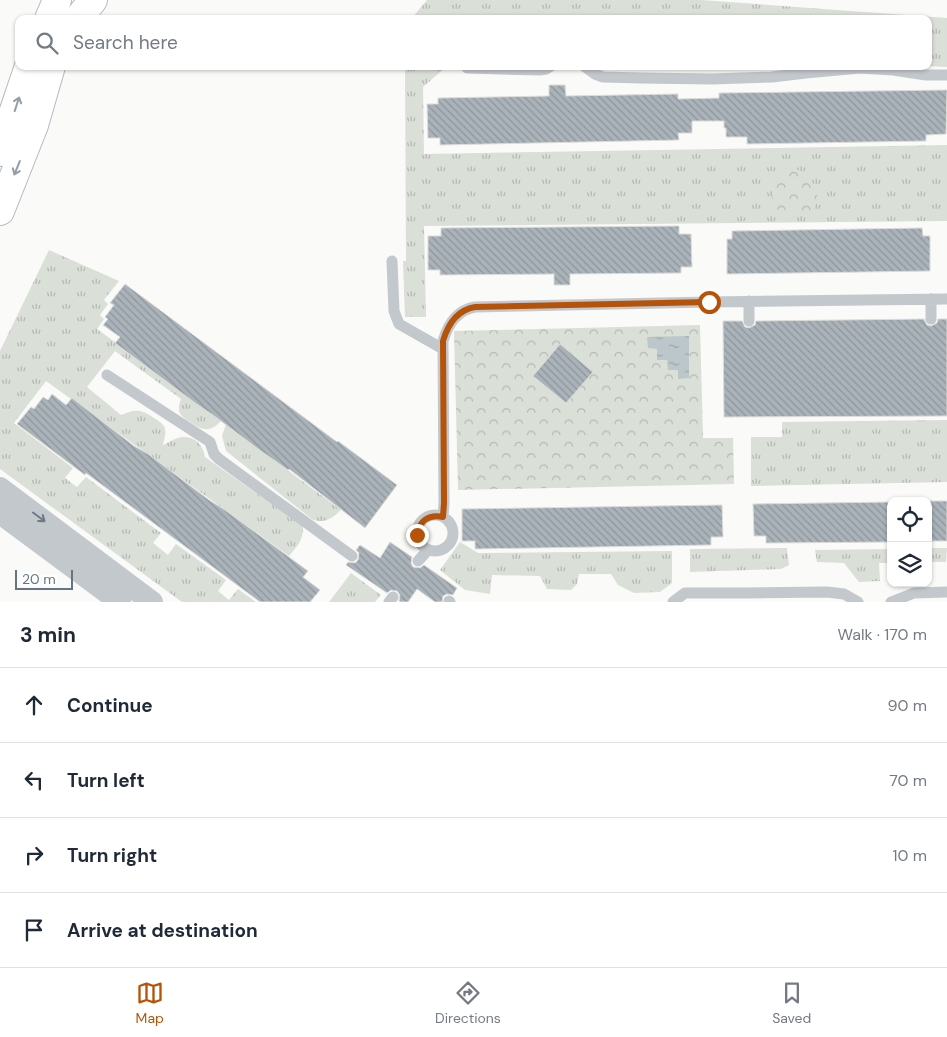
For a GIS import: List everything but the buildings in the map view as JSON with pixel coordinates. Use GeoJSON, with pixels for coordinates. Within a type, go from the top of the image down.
{"type":"FeatureCollection","features":[{"type":"Feature","properties":{"kind":"main road"},"geometry":{"type":"LineString","coordinates":[[51,15],[57,0]]}},
{"type":"Feature","properties":{"kind":"main road"},"geometry":{"type":"LineString","coordinates":[[81,15],[93,0]]}},
{"type":"Feature","properties":{"kind":"main road"},"geometry":{"type":"LineString","coordinates":[[0,152],[29,70]]}},
{"type":"Feature","properties":{"kind":"main road"},"geometry":{"type":"LineString","coordinates":[[0,211],[34,125],[49,70]]}},
{"type":"Feature","properties":{"kind":"street"},"geometry":{"type":"LineString","coordinates":[[0,488],[152,602]]}},
{"type":"Feature","properties":{"kind":"street"},"geometry":{"type":"LineString","coordinates":[[0,513],[120,602]]}},
{"type":"Feature","properties":{"kind":"lane"},"geometry":{"type":"LineString","coordinates":[[590,70],[603,77],[712,79],[772,78],[838,70]]}},
{"type":"Feature","properties":{"kind":"lane"},"geometry":{"type":"LineString","coordinates":[[894,70],[926,75],[947,75]]}},
{"type":"Feature","properties":{"kind":"lane"},"geometry":{"type":"LineString","coordinates":[[392,261],[394,311],[399,324],[443,349]]}},
{"type":"Feature","properties":{"kind":"lane"},"geometry":{"type":"LineString","coordinates":[[931,299],[931,319]]}},
{"type":"Feature","properties":{"kind":"lane"},"geometry":{"type":"LineString","coordinates":[[443,517],[443,341],[453,320],[468,308],[749,301],[947,299]]}},
{"type":"Feature","properties":{"kind":"lane"},"geometry":{"type":"LineString","coordinates":[[749,301],[749,321]]}},
{"type":"Feature","properties":{"kind":"lane"},"geometry":{"type":"LineString","coordinates":[[107,375],[210,442],[214,454],[219,459],[352,556]]}},
{"type":"Feature","properties":{"kind":"lane"},"geometry":{"type":"LineString","coordinates":[[430,516],[443,517],[452,526],[453,532],[450,544],[440,551],[428,550],[422,546],[417,535],[420,523],[430,516]]}},
{"type":"Feature","properties":{"kind":"lane"},"geometry":{"type":"LineString","coordinates":[[418,562],[428,550]]}},
{"type":"Feature","properties":{"kind":"lane"},"geometry":{"type":"LineString","coordinates":[[673,602],[685,593],[826,592],[844,594],[858,602]]}},
{"type":"Feature","properties":{"kind":"lane"},"geometry":{"type":"LineString","coordinates":[[891,602],[914,593],[947,592]]}},
{"type":"Feature","properties":{"kind":"green space"},"geometry":{"type":"Polygon","coordinates":[[[427,0],[701,0],[906,15],[414,15],[427,0]]]}},
{"type":"Feature","properties":{"kind":"green space"},"geometry":{"type":"Polygon","coordinates":[[[932,17],[947,18],[947,67],[932,66],[932,17]]]}},
{"type":"Feature","properties":{"kind":"green space"},"geometry":{"type":"Polygon","coordinates":[[[405,70],[442,70],[423,87],[424,154],[947,145],[947,221],[424,226],[426,317],[405,317],[403,261],[406,261],[405,70]]]}},
{"type":"Feature","properties":{"kind":"green space"},"geometry":{"type":"Polygon","coordinates":[[[799,170],[812,182],[818,197],[817,203],[810,213],[792,216],[782,213],[777,209],[772,198],[775,186],[779,180],[791,171],[799,170]]]}},
{"type":"Feature","properties":{"kind":"green space"},"geometry":{"type":"Polygon","coordinates":[[[49,250],[119,281],[104,300],[108,304],[100,315],[104,319],[97,329],[222,420],[210,429],[203,429],[184,418],[179,410],[181,399],[115,351],[87,387],[121,415],[138,411],[159,422],[164,426],[165,431],[163,445],[183,437],[196,441],[200,444],[205,457],[303,526],[301,539],[289,556],[46,381],[14,423],[73,468],[65,478],[77,487],[86,477],[161,533],[153,543],[168,555],[176,544],[226,580],[218,591],[229,600],[238,589],[256,602],[182,602],[0,469],[0,351],[49,250]]]}},
{"type":"Feature","properties":{"kind":"green space"},"geometry":{"type":"Polygon","coordinates":[[[700,325],[703,438],[733,438],[734,484],[458,490],[454,331],[700,325]]]}},
{"type":"Feature","properties":{"kind":"green space"},"geometry":{"type":"Polygon","coordinates":[[[947,420],[947,482],[751,486],[751,437],[782,437],[782,422],[947,420]]]}},
{"type":"Feature","properties":{"kind":"green space"},"geometry":{"type":"Polygon","coordinates":[[[226,424],[341,510],[328,520],[313,520],[226,451],[222,436],[226,424]]]}},
{"type":"Feature","properties":{"kind":"green space"},"geometry":{"type":"Polygon","coordinates":[[[460,542],[478,553],[672,551],[672,583],[660,592],[634,593],[618,585],[611,574],[579,574],[577,584],[571,590],[547,589],[540,576],[492,575],[490,594],[465,590],[440,570],[460,542]]]}},
{"type":"Feature","properties":{"kind":"green space"},"geometry":{"type":"Polygon","coordinates":[[[787,548],[789,565],[781,569],[690,572],[690,549],[787,548]]]}},
{"type":"Feature","properties":{"kind":"green space"},"geometry":{"type":"Polygon","coordinates":[[[932,548],[947,548],[946,562],[932,562],[932,548]]]}},
{"type":"Feature","properties":{"kind":"green space"},"geometry":{"type":"Polygon","coordinates":[[[887,549],[887,563],[879,563],[880,581],[859,582],[844,563],[817,562],[815,550],[887,549]]]}},
{"type":"Feature","properties":{"kind":"green space"},"geometry":{"type":"Polygon","coordinates":[[[351,573],[381,595],[375,602],[329,602],[351,573]]]}},
{"type":"Feature","properties":{"kind":"water"},"geometry":{"type":"Polygon","coordinates":[[[689,336],[689,378],[678,379],[678,370],[668,370],[667,360],[657,360],[657,349],[648,348],[647,337],[689,336]]]}},
{"type":"Feature","properties":{"kind":"route"},"geometry":{"type":"LineString","coordinates":[[417,535],[420,523],[425,519],[430,516],[443,517],[443,341],[448,327],[462,311],[475,307],[709,302]]}}]}
